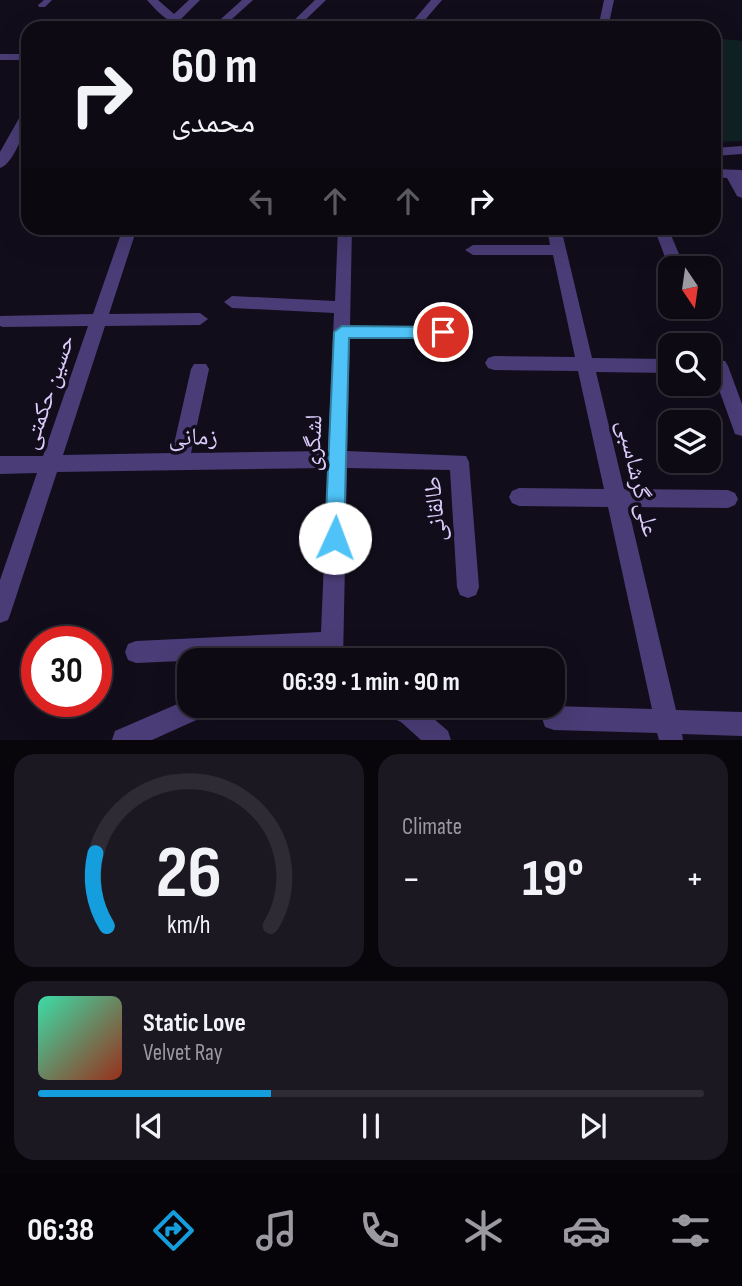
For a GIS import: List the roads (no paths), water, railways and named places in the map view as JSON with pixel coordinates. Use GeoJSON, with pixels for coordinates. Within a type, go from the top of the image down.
{"type":"FeatureCollection","features":[{"type":"Feature","properties":{"kind":"street"},"geometry":{"type":"LineString","coordinates":[[152,0],[174,20],[195,0]]}},
{"type":"Feature","properties":{"kind":"street"},"geometry":{"type":"LineString","coordinates":[[224,21],[248,0]]}},
{"type":"Feature","properties":{"kind":"street"},"geometry":{"type":"LineString","coordinates":[[298,21],[321,0]]}},
{"type":"Feature","properties":{"kind":"street"},"geometry":{"type":"LineString","coordinates":[[418,21],[436,0]]}},
{"type":"Feature","properties":{"kind":"street"},"geometry":{"type":"LineString","coordinates":[[604,21],[609,0]]}},
{"type":"Feature","properties":{"kind":"street"},"geometry":{"type":"LineString","coordinates":[[0,57],[21,57]]}},
{"type":"Feature","properties":{"kind":"street"},"geometry":{"type":"LineString","coordinates":[[0,164],[21,125]]}},
{"type":"Feature","properties":{"kind":"street"},"geometry":{"type":"LineString","coordinates":[[0,136],[15,136]]}},
{"type":"Feature","properties":{"kind":"street"},"geometry":{"type":"LineString","coordinates":[[721,152],[742,150]]}},
{"type":"Feature","properties":{"kind":"street"},"geometry":{"type":"LineString","coordinates":[[737,174],[742,194]]}},
{"type":"Feature","properties":{"kind":"street","name":"حسین حکمتی"},"geometry":{"type":"LineString","coordinates":[[0,612],[128,235]]}},
{"type":"Feature","properties":{"kind":"street","name":"لشگری"},"geometry":{"type":"LineString","coordinates":[[331,648],[345,235]]}},
{"type":"Feature","properties":{"kind":"street","name":"علی گرشاسبی"},"geometry":{"type":"LineString","coordinates":[[556,235],[669,732]]}},
{"type":"Feature","properties":{"kind":"street"},"geometry":{"type":"LineString","coordinates":[[664,235],[672,256]]}},
{"type":"Feature","properties":{"kind":"street"},"geometry":{"type":"LineString","coordinates":[[473,250],[559,250]]}},
{"type":"Feature","properties":{"kind":"street"},"geometry":{"type":"LineString","coordinates":[[232,302],[342,307]]}},
{"type":"Feature","properties":{"kind":"street"},"geometry":{"type":"LineString","coordinates":[[3,321],[200,319]]}},
{"type":"Feature","properties":{"kind":"street"},"geometry":{"type":"LineString","coordinates":[[342,332],[443,332]]}},
{"type":"Feature","properties":{"kind":"street"},"geometry":{"type":"LineString","coordinates":[[494,363],[658,366]]}},
{"type":"Feature","properties":{"kind":"street"},"geometry":{"type":"LineString","coordinates":[[180,461],[200,369]]}},
{"type":"Feature","properties":{"kind":"street"},"geometry":{"type":"LineString","coordinates":[[721,371],[742,428]]}},
{"type":"Feature","properties":{"kind":"street","name":"زمانی"},"geometry":{"type":"LineString","coordinates":[[0,465],[337,460]]}},
{"type":"Feature","properties":{"kind":"street","name":"طالقانی"},"geometry":{"type":"LineString","coordinates":[[337,460],[459,462],[468,587]]}},
{"type":"Feature","properties":{"kind":"street"},"geometry":{"type":"LineString","coordinates":[[519,496],[728,499]]}},
{"type":"Feature","properties":{"kind":"street"},"geometry":{"type":"LineString","coordinates":[[136,652],[177,652]]}},
{"type":"Feature","properties":{"kind":"street"},"geometry":{"type":"LineString","coordinates":[[124,740],[177,717]]}},
{"type":"Feature","properties":{"kind":"street"},"geometry":{"type":"LineString","coordinates":[[415,718],[439,740]]}},
{"type":"Feature","properties":{"kind":"street"},"geometry":{"type":"LineString","coordinates":[[554,718],[669,732],[742,724]]}}]}
